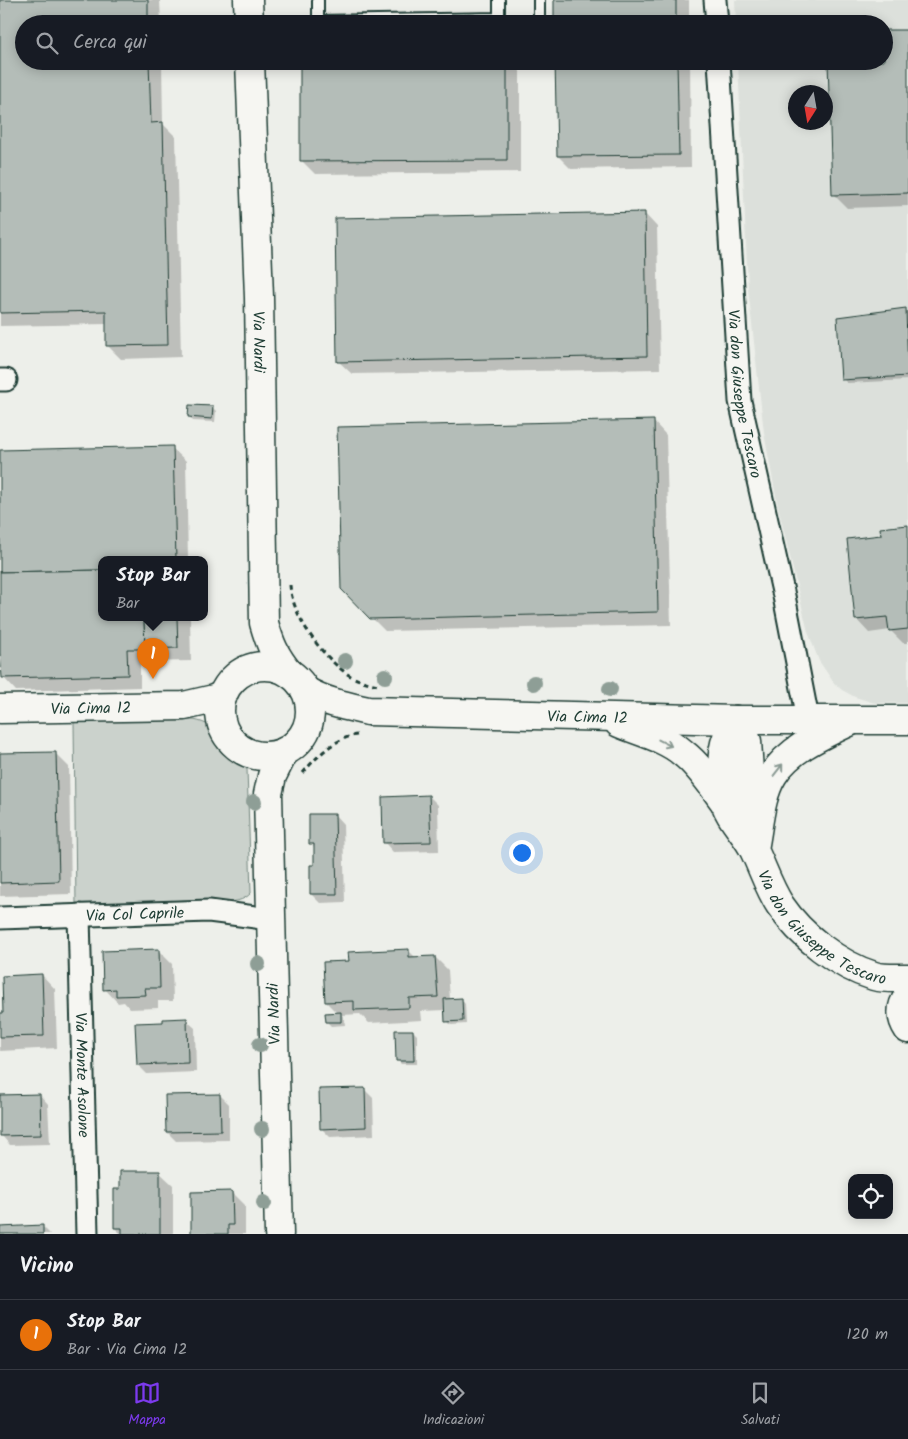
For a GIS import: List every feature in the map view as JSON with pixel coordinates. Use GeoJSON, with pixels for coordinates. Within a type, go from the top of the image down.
{"type":"FeatureCollection","features":[{"type":"Feature","properties":{"kind":"main road"},"geometry":{"type":"LineString","coordinates":[[248,0],[249,15]]}},
{"type":"Feature","properties":{"kind":"main road","name":"Via Nardi"},"geometry":{"type":"LineString","coordinates":[[250,70],[259,297],[264,623]]}},
{"type":"Feature","properties":{"kind":"main road"},"geometry":{"type":"LineString","coordinates":[[243,672],[258,643],[264,623]]}},
{"type":"Feature","properties":{"kind":"main road"},"geometry":{"type":"LineString","coordinates":[[264,623],[271,646],[278,659],[297,682],[310,714],[304,734]]}},
{"type":"Feature","properties":{"kind":"main road"},"geometry":{"type":"LineString","coordinates":[[222,725],[220,711],[223,695],[232,680],[252,668],[270,666],[297,682],[319,699],[365,723]]}},
{"type":"Feature","properties":{"kind":"main road"},"geometry":{"type":"LineString","coordinates":[[184,706],[223,695]]}},
{"type":"Feature","properties":{"kind":"main road"},"geometry":{"type":"LineString","coordinates":[[184,706],[201,710],[222,725],[233,742],[248,752],[264,756],[284,752],[304,734],[337,718],[365,723]]}},
{"type":"Feature","properties":{"kind":"main road","name":"Via Cima 12"},"geometry":{"type":"LineString","coordinates":[[0,709],[184,706]]}},
{"type":"Feature","properties":{"kind":"main road"},"geometry":{"type":"LineString","coordinates":[[604,717],[665,742],[683,752],[726,804]]}},
{"type":"Feature","properties":{"kind":"main road","name":"Via Cima 12"},"geometry":{"type":"LineString","coordinates":[[365,723],[604,717],[736,720],[908,720]]}},
{"type":"Feature","properties":{"kind":"main road","name":"Via don Giuseppe Tescaro"},"geometry":{"type":"LineString","coordinates":[[736,720],[724,744],[722,770],[726,804],[754,849],[762,870],[780,905],[809,937],[838,959],[874,976],[908,978]]}},
{"type":"Feature","properties":{"kind":"main road","name":"Via don Giuseppe Tescaro"},"geometry":{"type":"LineString","coordinates":[[736,720],[747,740],[754,849]]}},
{"type":"Feature","properties":{"kind":"main road","name":"Via don Giuseppe Tescaro"},"geometry":{"type":"LineString","coordinates":[[754,849],[767,788],[779,767],[814,739],[852,721]]}},
{"type":"Feature","properties":{"kind":"main road"},"geometry":{"type":"LineString","coordinates":[[248,752],[263,776],[268,794]]}},
{"type":"Feature","properties":{"kind":"main road"},"geometry":{"type":"LineString","coordinates":[[268,794],[272,776],[284,752]]}},
{"type":"Feature","properties":{"kind":"main road","name":"Via Nardi"},"geometry":{"type":"LineString","coordinates":[[268,794],[279,1234]]}},
{"type":"Feature","properties":{"kind":"main road"},"geometry":{"type":"LineString","coordinates":[[908,997],[904,1001],[902,1010],[903,1022],[908,1029]]}},
{"type":"Feature","properties":{"kind":"street"},"geometry":{"type":"LineString","coordinates":[[715,0],[716,15]]}},
{"type":"Feature","properties":{"kind":"street","name":"Via don Giuseppe Tescaro"},"geometry":{"type":"LineString","coordinates":[[720,70],[740,401],[784,596],[808,719]]}},
{"type":"Feature","properties":{"kind":"street","name":"Via Col Caprile"},"geometry":{"type":"LineString","coordinates":[[0,918],[209,911],[270,919]]}},
{"type":"Feature","properties":{"kind":"street","name":"Via Monte Asolone"},"geometry":{"type":"LineString","coordinates":[[79,916],[87,1234]]}},
{"type":"Feature","properties":{"kind":"lane"},"geometry":{"type":"LineString","coordinates":[[318,0],[318,15]]}},
{"type":"Feature","properties":{"kind":"lane"},"geometry":{"type":"LineString","coordinates":[[498,0],[499,15]]}},
{"type":"Feature","properties":{"kind":"lane"},"geometry":{"type":"LineString","coordinates":[[539,0],[539,15]]}},
{"type":"Feature","properties":{"kind":"path"},"geometry":{"type":"LineString","coordinates":[[290,576],[291,595],[294,604],[319,648],[350,676],[384,686]]}},
{"type":"Feature","properties":{"kind":"path"},"geometry":{"type":"LineString","coordinates":[[300,781],[303,772],[321,754],[365,723]]}},
{"type":"Feature","properties":{"kind":"shaded area"},"geometry":{"type":"Polygon","coordinates":[[[735,0],[908,0],[908,703],[875,703],[855,697],[834,683],[819,661],[808,632],[778,507],[764,433],[748,288],[738,70],[893,70],[893,15],[736,15],[735,0]]]}},
{"type":"Feature","properties":{"kind":"shaded area"},"geometry":{"type":"Polygon","coordinates":[[[194,720],[213,729],[224,748],[247,769],[251,893],[234,902],[222,903],[76,905],[74,722],[194,720]]]}},
{"type":"Feature","properties":{"kind":"building"},"geometry":{"type":"Polygon","coordinates":[[[0,0],[148,0],[148,15],[15,15],[15,70],[149,70],[151,123],[163,122],[168,345],[106,346],[106,311],[0,313],[0,0]]]}},
{"type":"Feature","properties":{"kind":"building"},"geometry":{"type":"Polygon","coordinates":[[[554,0],[676,0],[676,15],[554,15],[554,0]]]}},
{"type":"Feature","properties":{"kind":"building"},"geometry":{"type":"Polygon","coordinates":[[[893,30],[908,30],[908,193],[832,195],[830,130],[833,130],[833,85],[829,85],[828,70],[893,70],[893,30]]]}},
{"type":"Feature","properties":{"kind":"building"},"geometry":{"type":"Polygon","coordinates":[[[300,70],[507,70],[507,160],[300,161],[300,70]]]}},
{"type":"Feature","properties":{"kind":"building"},"geometry":{"type":"Polygon","coordinates":[[[555,70],[677,70],[679,155],[557,156],[555,70]]]}},
{"type":"Feature","properties":{"kind":"building"},"geometry":{"type":"Polygon","coordinates":[[[645,212],[647,356],[337,362],[335,218],[645,212]]]}},
{"type":"Feature","properties":{"kind":"building"},"geometry":{"type":"Polygon","coordinates":[[[906,308],[908,376],[841,380],[837,317],[906,308]]]}},
{"type":"Feature","properties":{"kind":"building"},"geometry":{"type":"Polygon","coordinates":[[[189,405],[213,406],[212,419],[188,417],[189,405]]]}},
{"type":"Feature","properties":{"kind":"building"},"geometry":{"type":"Polygon","coordinates":[[[654,420],[658,612],[370,619],[341,589],[337,427],[654,420]]]}},
{"type":"Feature","properties":{"kind":"building"},"geometry":{"type":"Polygon","coordinates":[[[173,446],[176,556],[98,556],[98,570],[0,572],[0,450],[173,446]]]}},
{"type":"Feature","properties":{"kind":"building"},"geometry":{"type":"Polygon","coordinates":[[[908,525],[908,629],[889,631],[887,617],[855,620],[847,539],[881,535],[880,528],[908,525]]]}},
{"type":"Feature","properties":{"kind":"building"},"geometry":{"type":"Polygon","coordinates":[[[98,570],[98,621],[144,621],[145,649],[127,649],[128,675],[2,678],[0,653],[0,572],[98,570]]]}},
{"type":"Feature","properties":{"kind":"building"},"geometry":{"type":"Polygon","coordinates":[[[144,621],[177,621],[178,648],[145,649],[144,621]]]}},
{"type":"Feature","properties":{"kind":"building"},"geometry":{"type":"Polygon","coordinates":[[[56,752],[59,881],[0,883],[0,753],[56,752]]]}},
{"type":"Feature","properties":{"kind":"building"},"geometry":{"type":"Polygon","coordinates":[[[429,795],[431,842],[383,843],[382,797],[429,795]]]}},
{"type":"Feature","properties":{"kind":"building"},"geometry":{"type":"Polygon","coordinates":[[[309,814],[335,814],[337,894],[310,894],[310,865],[314,865],[314,844],[309,844],[309,814]]]}},
{"type":"Feature","properties":{"kind":"building"},"geometry":{"type":"Polygon","coordinates":[[[159,949],[160,988],[145,988],[146,995],[116,996],[116,989],[103,990],[102,951],[159,949]]]}},
{"type":"Feature","properties":{"kind":"building"},"geometry":{"type":"Polygon","coordinates":[[[409,949],[409,957],[435,956],[438,997],[409,998],[409,1008],[354,1010],[354,1001],[325,1002],[323,962],[349,961],[348,952],[409,949]]]}},
{"type":"Feature","properties":{"kind":"building"},"geometry":{"type":"Polygon","coordinates":[[[42,974],[44,1036],[0,1037],[0,1013],[3,1013],[2,976],[42,974]]]}},
{"type":"Feature","properties":{"kind":"building"},"geometry":{"type":"Polygon","coordinates":[[[462,998],[463,1021],[445,1022],[444,999],[462,998]]]}},
{"type":"Feature","properties":{"kind":"building"},"geometry":{"type":"Polygon","coordinates":[[[341,1012],[341,1022],[326,1022],[325,1013],[341,1012]]]}},
{"type":"Feature","properties":{"kind":"building"},"geometry":{"type":"Polygon","coordinates":[[[187,1018],[188,1063],[137,1065],[135,1023],[163,1022],[163,1019],[187,1018]]]}},
{"type":"Feature","properties":{"kind":"building"},"geometry":{"type":"Polygon","coordinates":[[[395,1030],[413,1030],[414,1061],[396,1061],[395,1030]]]}},
{"type":"Feature","properties":{"kind":"building"},"geometry":{"type":"Polygon","coordinates":[[[365,1088],[366,1127],[320,1129],[319,1089],[365,1088]]]}},
{"type":"Feature","properties":{"kind":"building"},"geometry":{"type":"Polygon","coordinates":[[[40,1094],[41,1135],[0,1136],[0,1095],[40,1094]]]}},
{"type":"Feature","properties":{"kind":"building"},"geometry":{"type":"Polygon","coordinates":[[[220,1094],[221,1131],[166,1132],[165,1095],[220,1094]]]}},
{"type":"Feature","properties":{"kind":"building"},"geometry":{"type":"Polygon","coordinates":[[[120,1171],[160,1171],[160,1234],[122,1234],[122,1228],[114,1228],[114,1189],[120,1189],[120,1171]]]}},
{"type":"Feature","properties":{"kind":"building"},"geometry":{"type":"Polygon","coordinates":[[[232,1191],[233,1225],[228,1225],[228,1234],[191,1234],[191,1192],[232,1191]]]}},
{"type":"Feature","properties":{"kind":"building"},"geometry":{"type":"Polygon","coordinates":[[[43,1225],[43,1234],[0,1234],[0,1227],[43,1225]]]}},
{"type":"Feature","properties":{"kind":"place","name":"Stop Bar"},"geometry":{"type":"Point","coordinates":[153,679]}}]}
